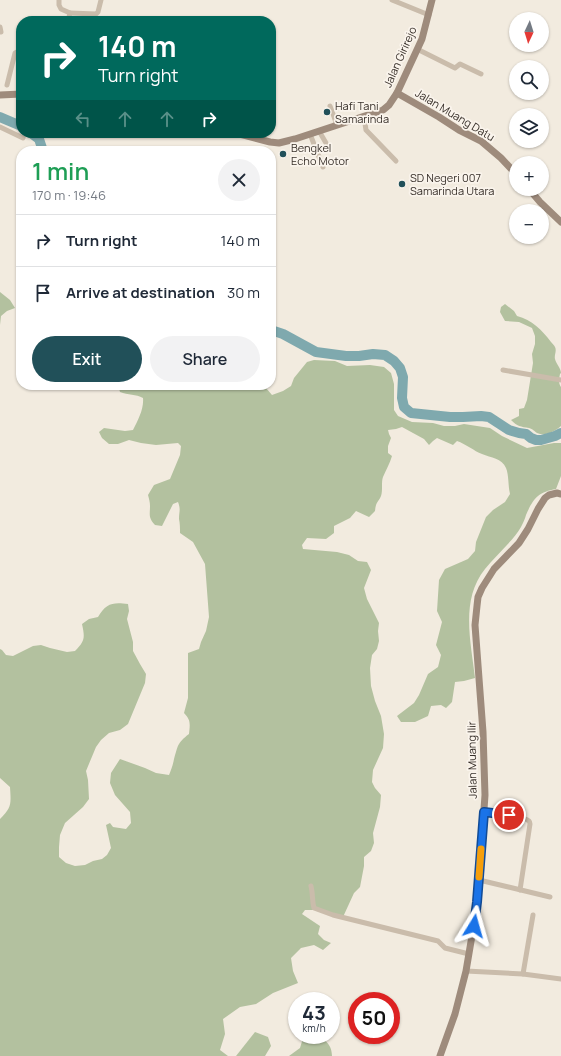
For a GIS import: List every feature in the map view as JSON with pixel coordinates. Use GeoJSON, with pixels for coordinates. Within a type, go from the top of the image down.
{"type":"FeatureCollection","features":[{"type":"Feature","properties":{"kind":"main road","name":"Jalan Girirejo"},"geometry":{"type":"LineString","coordinates":[[252,138],[274,143],[287,141],[364,117],[383,110],[389,106],[397,93],[425,30],[432,0]]}},
{"type":"Feature","properties":{"kind":"main road","name":"Jalan Muang Datu"},"geometry":{"type":"LineString","coordinates":[[397,93],[480,141],[509,167]]}},
{"type":"Feature","properties":{"kind":"main road"},"geometry":{"type":"LineString","coordinates":[[0,96],[16,94]]}},
{"type":"Feature","properties":{"kind":"main road"},"geometry":{"type":"LineString","coordinates":[[536,196],[561,222]]}},
{"type":"Feature","properties":{"kind":"main road","name":"Jalan Muang Ilir"},"geometry":{"type":"LineString","coordinates":[[440,1056],[456,1014],[466,971],[476,912],[479,880],[485,795],[483,732],[475,625],[477,606],[482,588],[494,569],[519,543],[544,498],[557,493],[561,494]]}},
{"type":"Feature","properties":{"kind":"street"},"geometry":{"type":"LineString","coordinates":[[59,0],[61,10],[70,13],[96,14],[98,12],[101,0]]}},
{"type":"Feature","properties":{"kind":"street"},"geometry":{"type":"LineString","coordinates":[[392,0],[429,15]]}},
{"type":"Feature","properties":{"kind":"street"},"geometry":{"type":"LineString","coordinates":[[417,49],[455,68],[460,64],[481,74]]}},
{"type":"Feature","properties":{"kind":"street"},"geometry":{"type":"LineString","coordinates":[[7,85],[16,52]]}},
{"type":"Feature","properties":{"kind":"street"},"geometry":{"type":"LineString","coordinates":[[330,106],[337,125]]}},
{"type":"Feature","properties":{"kind":"street"},"geometry":{"type":"LineString","coordinates":[[364,117],[366,130],[396,161]]}},
{"type":"Feature","properties":{"kind":"street"},"geometry":{"type":"LineString","coordinates":[[0,127],[16,135]]}},
{"type":"Feature","properties":{"kind":"street"},"geometry":{"type":"LineString","coordinates":[[320,131],[326,143]]}},
{"type":"Feature","properties":{"kind":"street"},"geometry":{"type":"LineString","coordinates":[[310,134],[323,167]]}},
{"type":"Feature","properties":{"kind":"street"},"geometry":{"type":"LineString","coordinates":[[503,370],[561,380]]}},
{"type":"Feature","properties":{"kind":"street"},"geometry":{"type":"LineString","coordinates":[[484,812],[509,815],[529,821],[530,824],[520,890]]}},
{"type":"Feature","properties":{"kind":"street"},"geometry":{"type":"LineString","coordinates":[[479,880],[550,897]]}},
{"type":"Feature","properties":{"kind":"street"},"geometry":{"type":"LineString","coordinates":[[311,886],[314,908],[320,911],[438,941],[445,948],[469,954]]}},
{"type":"Feature","properties":{"kind":"street"},"geometry":{"type":"LineString","coordinates":[[523,974],[533,914]]}},
{"type":"Feature","properties":{"kind":"street"},"geometry":{"type":"LineString","coordinates":[[466,971],[523,974],[561,979]]}},
{"type":"Feature","properties":{"kind":"green space"},"geometry":{"type":"Polygon","coordinates":[[[0,292],[10,300],[15,308],[7,311],[1,316],[0,325],[0,292]]]}},
{"type":"Feature","properties":{"kind":"green space"},"geometry":{"type":"Polygon","coordinates":[[[505,304],[514,311],[517,316],[536,326],[556,348],[555,359],[561,373],[559,384],[561,387],[561,426],[550,433],[537,433],[530,428],[517,425],[511,420],[519,416],[519,409],[524,408],[527,400],[533,363],[532,354],[535,344],[535,336],[532,328],[519,322],[505,321],[500,312],[501,307],[505,304]]]}},
{"type":"Feature","properties":{"kind":"green space"},"geometry":{"type":"Polygon","coordinates":[[[314,360],[335,361],[347,366],[370,365],[384,367],[391,373],[394,384],[394,410],[398,416],[412,422],[433,423],[444,426],[464,424],[490,428],[502,436],[527,448],[561,443],[561,476],[556,489],[540,494],[537,497],[529,509],[518,532],[485,569],[477,581],[472,594],[469,622],[475,678],[455,682],[452,702],[446,708],[441,705],[431,706],[428,716],[415,722],[401,722],[397,716],[414,703],[428,674],[438,667],[441,655],[436,645],[442,622],[437,611],[439,580],[445,569],[468,559],[475,551],[476,542],[486,517],[505,502],[510,494],[506,468],[499,460],[479,453],[457,441],[453,445],[437,438],[429,445],[424,439],[402,427],[388,430],[391,438],[388,446],[388,453],[392,456],[383,477],[382,494],[375,511],[369,517],[356,511],[350,518],[334,526],[334,533],[326,539],[307,538],[302,545],[303,549],[337,552],[349,555],[358,561],[367,562],[371,570],[364,588],[367,599],[379,623],[379,641],[377,649],[372,655],[370,668],[371,686],[381,716],[384,734],[383,748],[373,770],[372,782],[381,795],[380,807],[373,833],[374,843],[371,851],[364,857],[360,887],[354,893],[343,917],[318,910],[305,910],[302,914],[320,926],[318,934],[324,940],[331,943],[323,950],[314,945],[301,948],[291,958],[293,971],[298,983],[273,993],[256,1004],[240,1007],[223,1019],[225,1034],[220,1050],[228,1056],[0,1056],[0,819],[9,808],[11,797],[10,787],[0,778],[0,649],[6,655],[13,656],[33,646],[41,645],[67,652],[75,651],[81,645],[83,639],[84,633],[82,624],[89,619],[98,617],[110,604],[128,604],[129,611],[127,619],[133,642],[133,651],[146,674],[145,683],[128,724],[120,730],[109,733],[96,747],[86,771],[89,799],[83,807],[65,823],[60,835],[59,857],[66,863],[75,866],[85,865],[102,859],[107,855],[111,848],[106,825],[110,823],[113,827],[126,829],[131,823],[130,812],[115,795],[110,783],[111,773],[120,759],[156,773],[169,775],[178,745],[189,734],[190,722],[184,713],[188,698],[188,653],[199,649],[206,631],[209,617],[205,564],[193,542],[180,533],[180,509],[178,502],[173,504],[162,526],[155,525],[150,516],[148,495],[154,485],[170,479],[180,455],[181,446],[178,443],[156,445],[129,440],[118,444],[109,444],[102,438],[99,432],[104,428],[125,431],[133,430],[139,418],[142,410],[143,398],[120,392],[119,390],[268,390],[272,395],[291,386],[294,378],[307,362],[314,360]]]}},
{"type":"Feature","properties":{"kind":"green space"},"geometry":{"type":"Polygon","coordinates":[[[255,1032],[268,1037],[271,1046],[265,1056],[236,1056],[255,1032]]]}},
{"type":"Feature","properties":{"kind":"green space"},"geometry":{"type":"Polygon","coordinates":[[[301,1044],[328,1044],[332,1056],[289,1056],[300,1048],[301,1044]]]}},
{"type":"Feature","properties":{"kind":"waterway"},"geometry":{"type":"LineString","coordinates":[[0,117],[16,124]]}},
{"type":"Feature","properties":{"kind":"waterway"},"geometry":{"type":"LineString","coordinates":[[38,138],[41,146]]}},
{"type":"Feature","properties":{"kind":"waterway"},"geometry":{"type":"LineString","coordinates":[[276,332],[316,352],[346,356],[373,354],[385,355],[394,361],[400,368],[403,377],[402,398],[404,407],[411,413],[450,417],[489,417],[509,430],[526,434],[536,440],[541,440],[561,433]]}},
{"type":"Feature","properties":{"kind":"slow traffic"},"geometry":{"type":"LineString","coordinates":[[479,877],[481,849]]}},
{"type":"Feature","properties":{"kind":"place","name":"Hafi Tani Samarinda"},"geometry":{"type":"Point","coordinates":[327,112]}},
{"type":"Feature","properties":{"kind":"place","name":"Bengkel Echo Motor"},"geometry":{"type":"Point","coordinates":[283,154]}},
{"type":"Feature","properties":{"kind":"place","name":"SD Negeri 007 Samarinda Utara"},"geometry":{"type":"Point","coordinates":[402,184]}},
{"type":"Feature","properties":{"kind":"route"},"geometry":{"type":"LineString","coordinates":[[474,926],[484,812],[509,815]]}}]}
